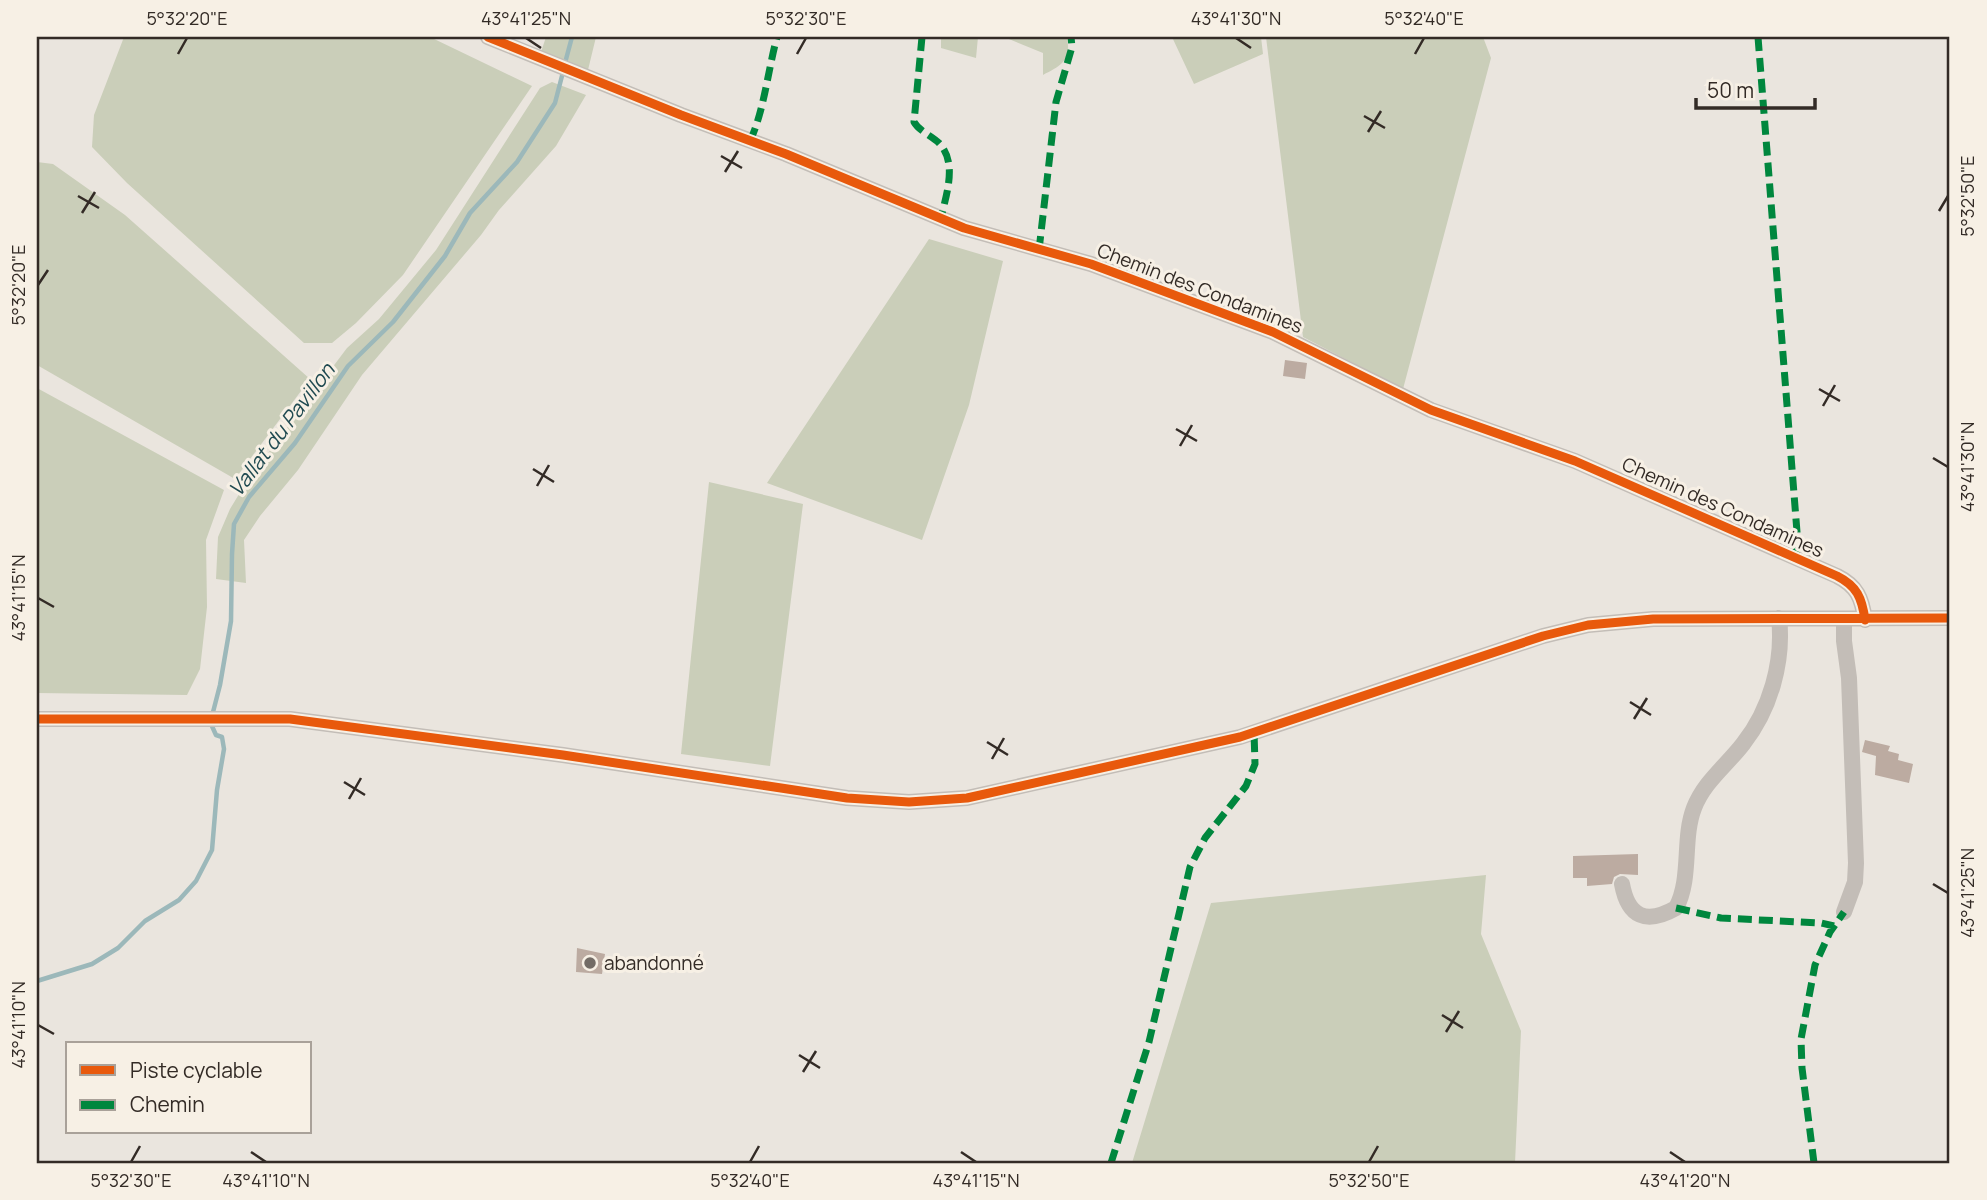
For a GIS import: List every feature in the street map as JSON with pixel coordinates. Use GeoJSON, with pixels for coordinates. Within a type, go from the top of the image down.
{"type":"FeatureCollection","features":[{"type":"Feature","properties":{"kind":"street","name":"Chemin des Condamines"},"geometry":{"type":"LineString","coordinates":[[488,37],[786,154],[964,228],[1091,264],[1273,332],[1431,410],[1575,461],[1838,576],[1848,581],[1860,595],[1864,620]]}},
{"type":"Feature","properties":{"kind":"street"},"geometry":{"type":"LineString","coordinates":[[37,719],[290,719],[577,757],[847,798],[909,802],[967,797],[1240,737],[1543,636],[1588,625],[1653,618],[1950,618]]}},
{"type":"Feature","properties":{"kind":"street"},"geometry":{"type":"LineString","coordinates":[[1622,884],[1628,905],[1640,915],[1661,915],[1676,908],[1683,879],[1688,830],[1696,803],[1703,789],[1755,728],[1771,694],[1780,640],[1779,618]]}},
{"type":"Feature","properties":{"kind":"street"},"geometry":{"type":"LineString","coordinates":[[1844,619],[1856,863],[1855,882],[1844,912]]}},
{"type":"Feature","properties":{"kind":"green space"},"geometry":{"type":"Polygon","coordinates":[[[124,37],[430,37],[532,86],[403,275],[356,323],[332,343],[304,343],[127,183],[92,147],[94,115],[124,37]]]}},
{"type":"Feature","properties":{"kind":"green space"},"geometry":{"type":"Polygon","coordinates":[[[546,37],[596,37],[588,70],[541,52],[546,37]]]}},
{"type":"Feature","properties":{"kind":"green space"},"geometry":{"type":"Polygon","coordinates":[[[941,37],[978,37],[976,58],[941,48],[941,37]]]}},
{"type":"Feature","properties":{"kind":"green space"},"geometry":{"type":"Polygon","coordinates":[[[1004,37],[1067,37],[1068,51],[1060,65],[1043,75],[1043,53],[1004,37]]]}},
{"type":"Feature","properties":{"kind":"green space"},"geometry":{"type":"Polygon","coordinates":[[[1172,37],[1261,37],[1263,54],[1194,84],[1172,37]]]}},
{"type":"Feature","properties":{"kind":"green space"},"geometry":{"type":"Polygon","coordinates":[[[1266,37],[1483,37],[1491,58],[1403,389],[1303,337],[1266,37]]]}},
{"type":"Feature","properties":{"kind":"green space"},"geometry":{"type":"Polygon","coordinates":[[[552,82],[586,95],[556,146],[499,210],[481,235],[362,375],[298,470],[260,516],[244,540],[246,583],[216,579],[218,537],[230,509],[247,481],[347,348],[379,319],[436,250],[540,88],[552,82]]]}},
{"type":"Feature","properties":{"kind":"green space"},"geometry":{"type":"Polygon","coordinates":[[[37,162],[53,164],[125,215],[310,379],[235,479],[37,365],[37,162]]]}},
{"type":"Feature","properties":{"kind":"green space"},"geometry":{"type":"Polygon","coordinates":[[[929,239],[1003,261],[969,405],[922,540],[767,483],[929,239]]]}},
{"type":"Feature","properties":{"kind":"green space"},"geometry":{"type":"Polygon","coordinates":[[[37,388],[224,490],[206,540],[207,607],[200,669],[187,695],[37,693],[37,388]]]}},
{"type":"Feature","properties":{"kind":"green space"},"geometry":{"type":"Polygon","coordinates":[[[709,482],[803,504],[770,766],[681,754],[709,482]]]}},
{"type":"Feature","properties":{"kind":"green space"},"geometry":{"type":"Polygon","coordinates":[[[1486,875],[1481,934],[1521,1031],[1515,1163],[1132,1163],[1211,903],[1486,875]]]}},
{"type":"Feature","properties":{"kind":"building"},"geometry":{"type":"Polygon","coordinates":[[[1285,360],[1307,363],[1305,379],[1283,376],[1285,360]]]}},
{"type":"Feature","properties":{"kind":"building"},"geometry":{"type":"Polygon","coordinates":[[[1865,740],[1890,746],[1888,751],[1899,754],[1898,760],[1913,764],[1909,783],[1875,775],[1876,756],[1862,752],[1865,740]]]}},
{"type":"Feature","properties":{"kind":"building"},"geometry":{"type":"Polygon","coordinates":[[[1638,854],[1638,875],[1620,874],[1614,877],[1612,884],[1587,886],[1587,878],[1573,878],[1573,856],[1638,854]]]}},
{"type":"Feature","properties":{"kind":"building","name":"abandonné"},"geometry":{"type":"Polygon","coordinates":[[[577,948],[605,954],[602,974],[576,972],[577,948]]]}},
{"type":"Feature","properties":{"kind":"waterway","name":"Vallat du Pavillon"},"geometry":{"type":"LineString","coordinates":[[565,63],[572,37]]}},
{"type":"Feature","properties":{"kind":"waterway","name":"Vallat du Pavillon"},"geometry":{"type":"LineString","coordinates":[[212,716],[231,621],[234,524],[249,497],[295,443],[348,366],[393,322],[445,256],[470,213],[517,162],[555,103],[563,72]]}},
{"type":"Feature","properties":{"kind":"waterway","name":"Vallat du Pavillon"},"geometry":{"type":"LineString","coordinates":[[37,981],[92,964],[118,948],[145,921],[179,900],[196,881],[212,850],[217,790],[224,749],[222,737],[216,735],[211,724]]}},
{"type":"Feature","properties":{"kind":"marked path"},"geometry":{"type":"LineString","coordinates":[[750,141],[762,104],[777,37]]}},
{"type":"Feature","properties":{"kind":"marked path"},"geometry":{"type":"LineString","coordinates":[[922,37],[914,122],[939,143],[948,160],[948,189],[941,218]]}},
{"type":"Feature","properties":{"kind":"marked path"},"geometry":{"type":"LineString","coordinates":[[1039,250],[1056,102],[1072,47],[1071,37]]}},
{"type":"Feature","properties":{"kind":"marked path"},"geometry":{"type":"LineString","coordinates":[[1758,37],[1797,532],[1796,559]]}},
{"type":"Feature","properties":{"kind":"marked path"},"geometry":{"type":"LineString","coordinates":[[1111,1163],[1149,1042],[1190,867],[1205,838],[1246,786],[1255,764],[1254,732]]}},
{"type":"Feature","properties":{"kind":"marked path"},"geometry":{"type":"LineString","coordinates":[[1676,908],[1721,918],[1834,926]]}},
{"type":"Feature","properties":{"kind":"marked path"},"geometry":{"type":"LineString","coordinates":[[1814,1163],[1801,1039],[1815,965],[1830,932],[1844,912]]}},
{"type":"Feature","properties":{"kind":"cycle path"},"geometry":{"type":"LineString","coordinates":[[488,37],[786,154],[964,228],[1091,264],[1273,332],[1431,410],[1575,461],[1837,576],[1857,594],[1865,620]]}},
{"type":"Feature","properties":{"kind":"cycle path"},"geometry":{"type":"LineString","coordinates":[[37,719],[290,719],[563,755],[847,798],[909,802],[967,798],[1240,737],[1543,636],[1588,625],[1653,619],[1950,618]]}},
{"type":"Feature","properties":{"kind":"place","name":"abandonné"},"geometry":{"type":"Point","coordinates":[590,963]}}]}
